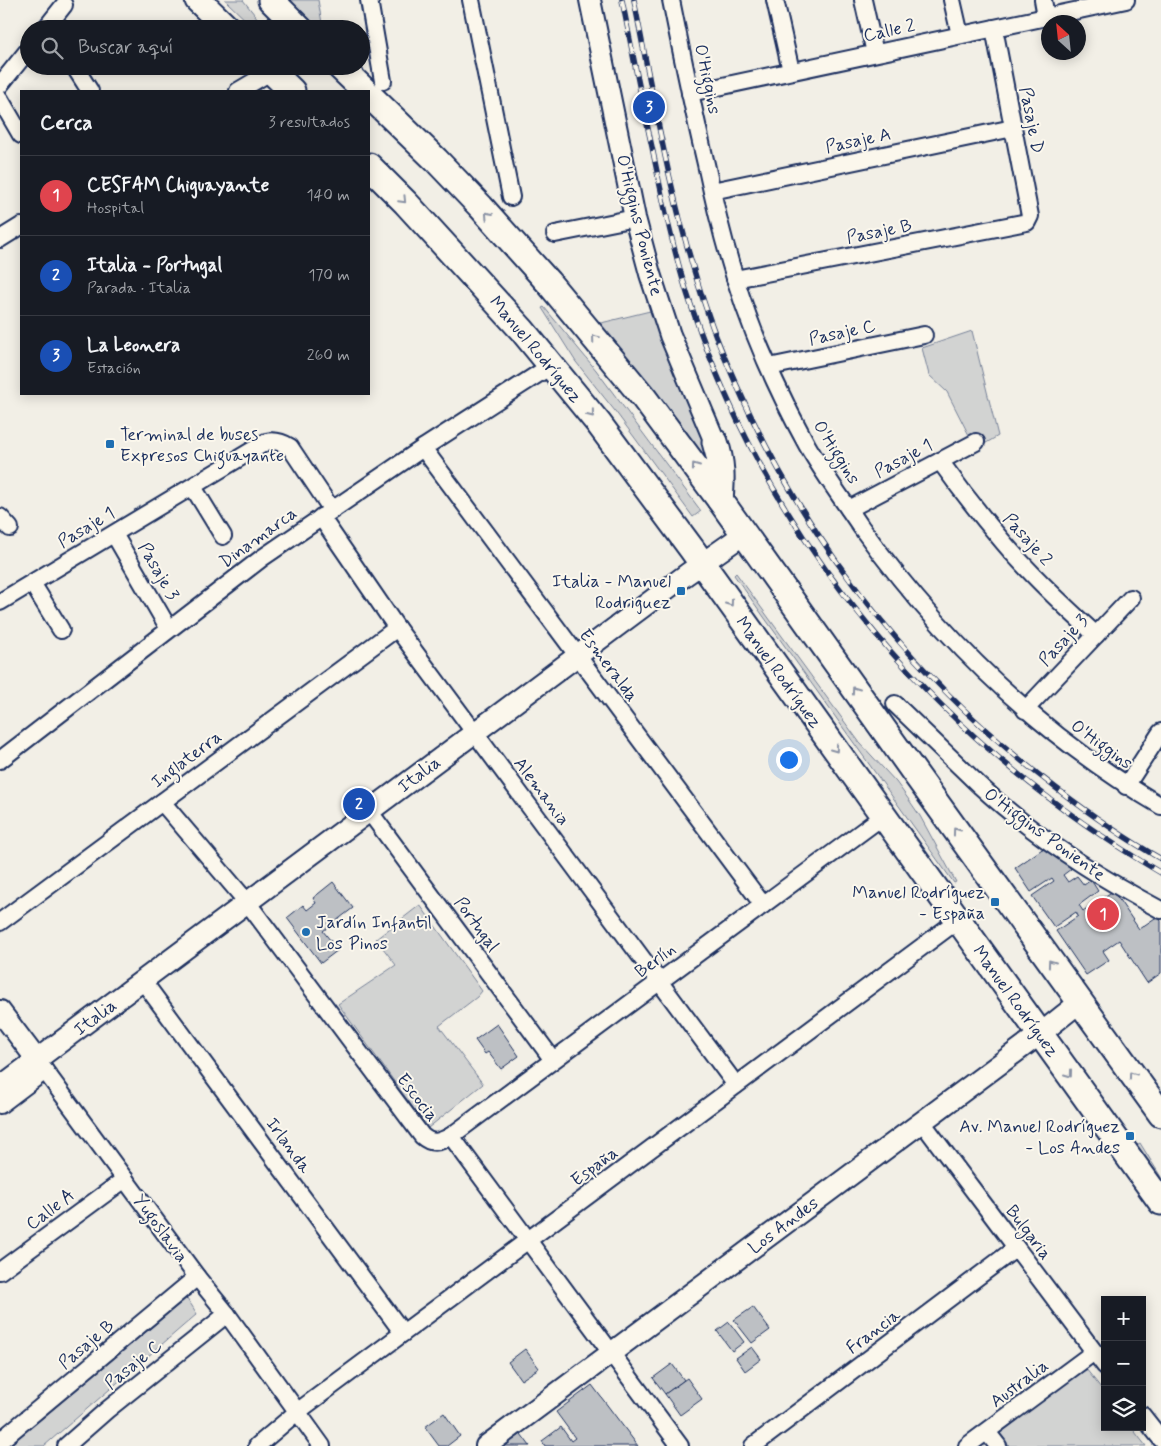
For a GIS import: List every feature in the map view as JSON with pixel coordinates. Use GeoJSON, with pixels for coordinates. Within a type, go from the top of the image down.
{"type":"FeatureCollection","features":[{"type":"Feature","properties":{"kind":"main road"},"geometry":{"type":"LineString","coordinates":[[198,0],[219,20]]}},
{"type":"Feature","properties":{"kind":"main road"},"geometry":{"type":"LineString","coordinates":[[271,0],[291,20]]}},
{"type":"Feature","properties":{"kind":"main road"},"geometry":{"type":"LineString","coordinates":[[275,75],[291,90]]}},
{"type":"Feature","properties":{"kind":"main road"},"geometry":{"type":"LineString","coordinates":[[352,75],[372,89],[548,282],[644,398],[720,500],[1161,1114]]}},
{"type":"Feature","properties":{"kind":"main road","name":"Manuel Rodríguez"},"geometry":{"type":"LineString","coordinates":[[370,167],[448,248],[522,330],[625,459],[958,920],[1048,1028],[1161,1202]]}},
{"type":"Feature","properties":{"kind":"main road"},"geometry":{"type":"LineString","coordinates":[[715,442],[720,456],[722,474],[720,500]]}},
{"type":"Feature","properties":{"kind":"street"},"geometry":{"type":"LineString","coordinates":[[368,20],[369,0]]}},
{"type":"Feature","properties":{"kind":"street"},"geometry":{"type":"LineString","coordinates":[[471,0],[511,197]]}},
{"type":"Feature","properties":{"kind":"street","name":"O'Higgins Poniente"},"geometry":{"type":"LineString","coordinates":[[590,0],[635,218],[650,274],[668,327],[715,442]]}},
{"type":"Feature","properties":{"kind":"street","name":"O'Higgins"},"geometry":{"type":"LineString","coordinates":[[671,0],[722,236],[735,279],[769,367],[787,407],[808,446],[849,509],[886,560],[931,615],[992,680],[1073,748],[1126,786],[1161,806]]}},
{"type":"Feature","properties":{"kind":"street"},"geometry":{"type":"LineString","coordinates":[[775,0],[791,71]]}},
{"type":"Feature","properties":{"kind":"street"},"geometry":{"type":"LineString","coordinates":[[863,0],[875,54]]}},
{"type":"Feature","properties":{"kind":"street"},"geometry":{"type":"LineString","coordinates":[[952,0],[960,35]]}},
{"type":"Feature","properties":{"kind":"street"},"geometry":{"type":"LineString","coordinates":[[1043,0],[1046,15]]}},
{"type":"Feature","properties":{"kind":"street","name":"Calle 2"},"geometry":{"type":"LineString","coordinates":[[1055,15],[1126,0]]}},
{"type":"Feature","properties":{"kind":"street"},"geometry":{"type":"LineString","coordinates":[[54,20],[64,5]]}},
{"type":"Feature","properties":{"kind":"street","name":"Calle 2"},"geometry":{"type":"LineString","coordinates":[[690,93],[1041,18]]}},
{"type":"Feature","properties":{"kind":"street","name":"Pasaje D"},"geometry":{"type":"LineString","coordinates":[[994,28],[1030,216],[1029,220]]}},
{"type":"Feature","properties":{"kind":"street"},"geometry":{"type":"LineString","coordinates":[[0,85],[20,60]]}},
{"type":"Feature","properties":{"kind":"street"},"geometry":{"type":"LineString","coordinates":[[370,61],[372,89]]}},
{"type":"Feature","properties":{"kind":"street"},"geometry":{"type":"LineString","coordinates":[[80,75],[89,90]]}},
{"type":"Feature","properties":{"kind":"street"},"geometry":{"type":"LineString","coordinates":[[239,90],[261,75]]}},
{"type":"Feature","properties":{"kind":"street"},"geometry":{"type":"LineString","coordinates":[[0,100],[20,133]]}},
{"type":"Feature","properties":{"kind":"street","name":"Pasaje A"},"geometry":{"type":"LineString","coordinates":[[712,191],[1013,128]]}},
{"type":"Feature","properties":{"kind":"street"},"geometry":{"type":"LineString","coordinates":[[555,234],[635,218]]}},
{"type":"Feature","properties":{"kind":"street","name":"Pasaje B"},"geometry":{"type":"LineString","coordinates":[[735,279],[1025,223],[1029,220]]}},
{"type":"Feature","properties":{"kind":"street"},"geometry":{"type":"LineString","coordinates":[[0,239],[20,227]]}},
{"type":"Feature","properties":{"kind":"street","name":"Pasaje C"},"geometry":{"type":"LineString","coordinates":[[769,367],[924,335]]}},
{"type":"Feature","properties":{"kind":"street","name":"Dinamarca"},"geometry":{"type":"LineString","coordinates":[[0,760],[262,558],[423,448],[552,366]]}},
{"type":"Feature","properties":{"kind":"street","name":"Pasaje 1"},"geometry":{"type":"LineString","coordinates":[[0,602],[260,445],[272,441],[284,443],[290,447],[326,514]]}},
{"type":"Feature","properties":{"kind":"street","name":"Pasaje 1"},"geometry":{"type":"LineString","coordinates":[[849,509],[976,442]]}},
{"type":"Feature","properties":{"kind":"street","name":"Esmeralda"},"geometry":{"type":"LineString","coordinates":[[423,448],[764,905]]}},
{"type":"Feature","properties":{"kind":"street","name":"Pasaje 2"},"geometry":{"type":"LineString","coordinates":[[940,461],[1004,543],[1058,600],[1096,635]]}},
{"type":"Feature","properties":{"kind":"street"},"geometry":{"type":"LineString","coordinates":[[192,487],[222,536]]}},
{"type":"Feature","properties":{"kind":"street","name":"Alemania"},"geometry":{"type":"LineString","coordinates":[[326,514],[397,628],[736,1085]]}},
{"type":"Feature","properties":{"kind":"street","name":"Pasaje 3"},"geometry":{"type":"LineString","coordinates":[[114,534],[169,629]]}},
{"type":"Feature","properties":{"kind":"street","name":"Italia"},"geometry":{"type":"LineString","coordinates":[[0,1105],[41,1065],[143,981],[701,563],[744,534]]}},
{"type":"Feature","properties":{"kind":"street"},"geometry":{"type":"LineString","coordinates":[[32,583],[61,630]]}},
{"type":"Feature","properties":{"kind":"street","name":"Pasaje 3"},"geometry":{"type":"LineString","coordinates":[[1026,710],[1131,598]]}},
{"type":"Feature","properties":{"kind":"street","name":"Inglaterra"},"geometry":{"type":"LineString","coordinates":[[0,922],[397,628]]}},
{"type":"Feature","properties":{"kind":"street","name":"O'Higgins Poniente"},"geometry":{"type":"LineString","coordinates":[[895,704],[979,785],[1036,832],[1076,860],[1161,910]]}},
{"type":"Feature","properties":{"kind":"street"},"geometry":{"type":"LineString","coordinates":[[1126,786],[1161,732]]}},
{"type":"Feature","properties":{"kind":"street","name":"Escocia"},"geometry":{"type":"LineString","coordinates":[[162,802],[247,902],[422,1136],[433,1142],[440,1142],[451,1136],[680,1446]]}},
{"type":"Feature","properties":{"kind":"street","name":"Portugal"},"geometry":{"type":"LineString","coordinates":[[369,811],[553,1060]]}},
{"type":"Feature","properties":{"kind":"street","name":"Berlín"},"geometry":{"type":"LineString","coordinates":[[451,1136],[883,816]]}},
{"type":"Feature","properties":{"kind":"street","name":"España"},"geometry":{"type":"LineString","coordinates":[[257,1446],[297,1412],[958,920]]}},
{"type":"Feature","properties":{"kind":"street","name":"Irlanda"},"geometry":{"type":"LineString","coordinates":[[143,981],[403,1333]]}},
{"type":"Feature","properties":{"kind":"street","name":"Los Andes"},"geometry":{"type":"LineString","coordinates":[[486,1446],[1048,1028],[1080,1002]]}},
{"type":"Feature","properties":{"kind":"street","name":"Yugoslavia"},"geometry":{"type":"LineString","coordinates":[[0,1011],[197,1277],[227,1314],[322,1446]]}},
{"type":"Feature","properties":{"kind":"street","name":"Italia"},"geometry":{"type":"LineString","coordinates":[[0,1087],[41,1065]]}},
{"type":"Feature","properties":{"kind":"street","name":"Bulgaria"},"geometry":{"type":"LineString","coordinates":[[922,1122],[1101,1361]]}},
{"type":"Feature","properties":{"kind":"street","name":"Calle A"},"geometry":{"type":"LineString","coordinates":[[0,1271],[125,1179]]}},
{"type":"Feature","properties":{"kind":"street","name":"Francia"},"geometry":{"type":"LineString","coordinates":[[753,1446],[1016,1248]]}},
{"type":"Feature","properties":{"kind":"street","name":"Pasaje B"},"geometry":{"type":"LineString","coordinates":[[0,1441],[197,1277]]}},
{"type":"Feature","properties":{"kind":"street","name":"Pasaje C"},"geometry":{"type":"LineString","coordinates":[[66,1446],[107,1410],[227,1314]]}},
{"type":"Feature","properties":{"kind":"street","name":"Australia"},"geometry":{"type":"LineString","coordinates":[[967,1446],[1094,1352]]}},
{"type":"Feature","properties":{"kind":"street"},"geometry":{"type":"LineString","coordinates":[[1146,1420],[1161,1439]]}},
{"type":"Feature","properties":{"kind":"street"},"geometry":{"type":"LineString","coordinates":[[986,1432],[998,1446]]}},
{"type":"Feature","properties":{"kind":"shaded area"},"geometry":{"type":"Polygon","coordinates":[[[225,0],[243,0],[259,20],[246,20],[225,0]]]}},
{"type":"Feature","properties":{"kind":"shaded area"},"geometry":{"type":"Polygon","coordinates":[[[290,0],[318,0],[321,20],[311,20],[290,0]]]}},
{"type":"Feature","properties":{"kind":"shaded area"},"geometry":{"type":"Polygon","coordinates":[[[544,307],[596,370],[701,511],[693,517],[615,411],[576,362],[542,308],[544,307]]]}},
{"type":"Feature","properties":{"kind":"shaded area"},"geometry":{"type":"Polygon","coordinates":[[[650,311],[712,449],[718,476],[597,324],[650,311]]]}},
{"type":"Feature","properties":{"kind":"shaded area"},"geometry":{"type":"Polygon","coordinates":[[[972,331],[998,436],[976,449],[947,392],[929,375],[922,348],[972,331]]]}},
{"type":"Feature","properties":{"kind":"shaded area"},"geometry":{"type":"Polygon","coordinates":[[[736,573],[860,743],[896,782],[909,800],[920,816],[956,882],[954,883],[734,575],[736,573]]]}},
{"type":"Feature","properties":{"kind":"shaded area"},"geometry":{"type":"Polygon","coordinates":[[[420,905],[482,991],[439,1026],[483,1084],[428,1128],[338,1004],[396,965],[376,939],[420,905]]]}},
{"type":"Feature","properties":{"kind":"shaded area"},"geometry":{"type":"Polygon","coordinates":[[[1140,1143],[1161,1177],[1161,1188],[1133,1147],[1140,1143]]]}},
{"type":"Feature","properties":{"kind":"shaded area"},"geometry":{"type":"Polygon","coordinates":[[[187,1298],[197,1314],[44,1446],[9,1446],[187,1298]]]}},
{"type":"Feature","properties":{"kind":"shaded area"},"geometry":{"type":"Polygon","coordinates":[[[1086,1369],[1101,1388],[1101,1431],[1134,1431],[1146,1446],[1009,1446],[998,1433],[1086,1369]]]}},
{"type":"Feature","properties":{"kind":"building"},"geometry":{"type":"Polygon","coordinates":[[[1048,845],[1056,856],[1060,853],[1071,869],[1063,875],[1068,882],[1077,876],[1084,885],[1091,880],[1098,891],[1079,905],[1083,911],[1113,891],[1139,929],[1158,916],[1161,921],[1161,973],[1147,983],[1119,940],[1103,951],[1109,960],[1086,975],[1056,931],[1078,916],[1076,912],[1054,927],[1032,896],[1054,881],[1052,878],[1031,892],[1015,868],[1048,845]]]}},
{"type":"Feature","properties":{"kind":"building"},"geometry":{"type":"Polygon","coordinates":[[[333,882],[353,908],[323,931],[338,950],[321,963],[287,918],[303,905],[307,910],[316,903],[313,898],[333,882]]]}},
{"type":"Feature","properties":{"kind":"building"},"geometry":{"type":"Polygon","coordinates":[[[497,1024],[519,1056],[501,1069],[488,1052],[485,1054],[475,1040],[497,1024]]]}},
{"type":"Feature","properties":{"kind":"building"},"geometry":{"type":"Polygon","coordinates":[[[753,1307],[770,1330],[752,1343],[734,1320],[753,1307]]]}},
{"type":"Feature","properties":{"kind":"building"},"geometry":{"type":"Polygon","coordinates":[[[729,1322],[744,1342],[732,1351],[717,1331],[729,1322]]]}},
{"type":"Feature","properties":{"kind":"building"},"geometry":{"type":"Polygon","coordinates":[[[752,1347],[761,1359],[745,1371],[736,1358],[752,1347]]]}},
{"type":"Feature","properties":{"kind":"building"},"geometry":{"type":"Polygon","coordinates":[[[525,1349],[539,1368],[521,1380],[508,1362],[525,1349]]]}},
{"type":"Feature","properties":{"kind":"building"},"geometry":{"type":"Polygon","coordinates":[[[672,1364],[684,1380],[665,1394],[653,1378],[672,1364]]]}},
{"type":"Feature","properties":{"kind":"building"},"geometry":{"type":"Polygon","coordinates":[[[687,1378],[702,1399],[680,1415],[665,1394],[687,1378]]]}},
{"type":"Feature","properties":{"kind":"building"},"geometry":{"type":"Polygon","coordinates":[[[592,1385],[638,1446],[545,1446],[542,1441],[561,1427],[571,1441],[575,1438],[556,1412],[592,1385]]]}},
{"type":"Feature","properties":{"kind":"building"},"geometry":{"type":"Polygon","coordinates":[[[444,1413],[460,1436],[447,1446],[439,1446],[425,1427],[444,1413]]]}},
{"type":"Feature","properties":{"kind":"building"},"geometry":{"type":"Polygon","coordinates":[[[521,1434],[530,1446],[505,1446],[521,1434]]]}},
{"type":"Feature","properties":{"kind":"railway"},"geometry":{"type":"LineString","coordinates":[[622,0],[674,248],[692,308],[727,397],[769,481],[819,560],[875,633],[938,702],[1007,764],[1081,822],[1161,873]]}},
{"type":"Feature","properties":{"kind":"railway"},"geometry":{"type":"LineString","coordinates":[[634,0],[657,120],[675,200],[696,278],[709,317],[733,378],[750,414],[778,469],[809,521],[843,571],[880,619],[920,665],[963,709],[1008,750],[1056,788],[1107,825],[1161,859]]}},
{"type":"Feature","properties":{"kind":"place","name":"La Leonera"},"geometry":{"type":"Point","coordinates":[649,107]}},
{"type":"Feature","properties":{"kind":"place","name":"Terminal de buses Expresos Chiguayante"},"geometry":{"type":"Point","coordinates":[110,444]}},
{"type":"Feature","properties":{"kind":"place","name":"Italia - Manuel Rodriguez"},"geometry":{"type":"Point","coordinates":[681,591]}},
{"type":"Feature","properties":{"kind":"place","name":"Italia - Portugal"},"geometry":{"type":"Point","coordinates":[359,804]}},
{"type":"Feature","properties":{"kind":"place","name":"Manuel Rodríguez - España"},"geometry":{"type":"Point","coordinates":[995,902]}},
{"type":"Feature","properties":{"kind":"place","name":"CESFAM Chiguayante"},"geometry":{"type":"Point","coordinates":[1103,914]}},
{"type":"Feature","properties":{"kind":"place","name":"Jardín Infantil Los Pinos"},"geometry":{"type":"Point","coordinates":[306,932]}},
{"type":"Feature","properties":{"kind":"place","name":"Av. Manuel Rodríguez - Los Andes"},"geometry":{"type":"Point","coordinates":[1130,1136]}}]}
